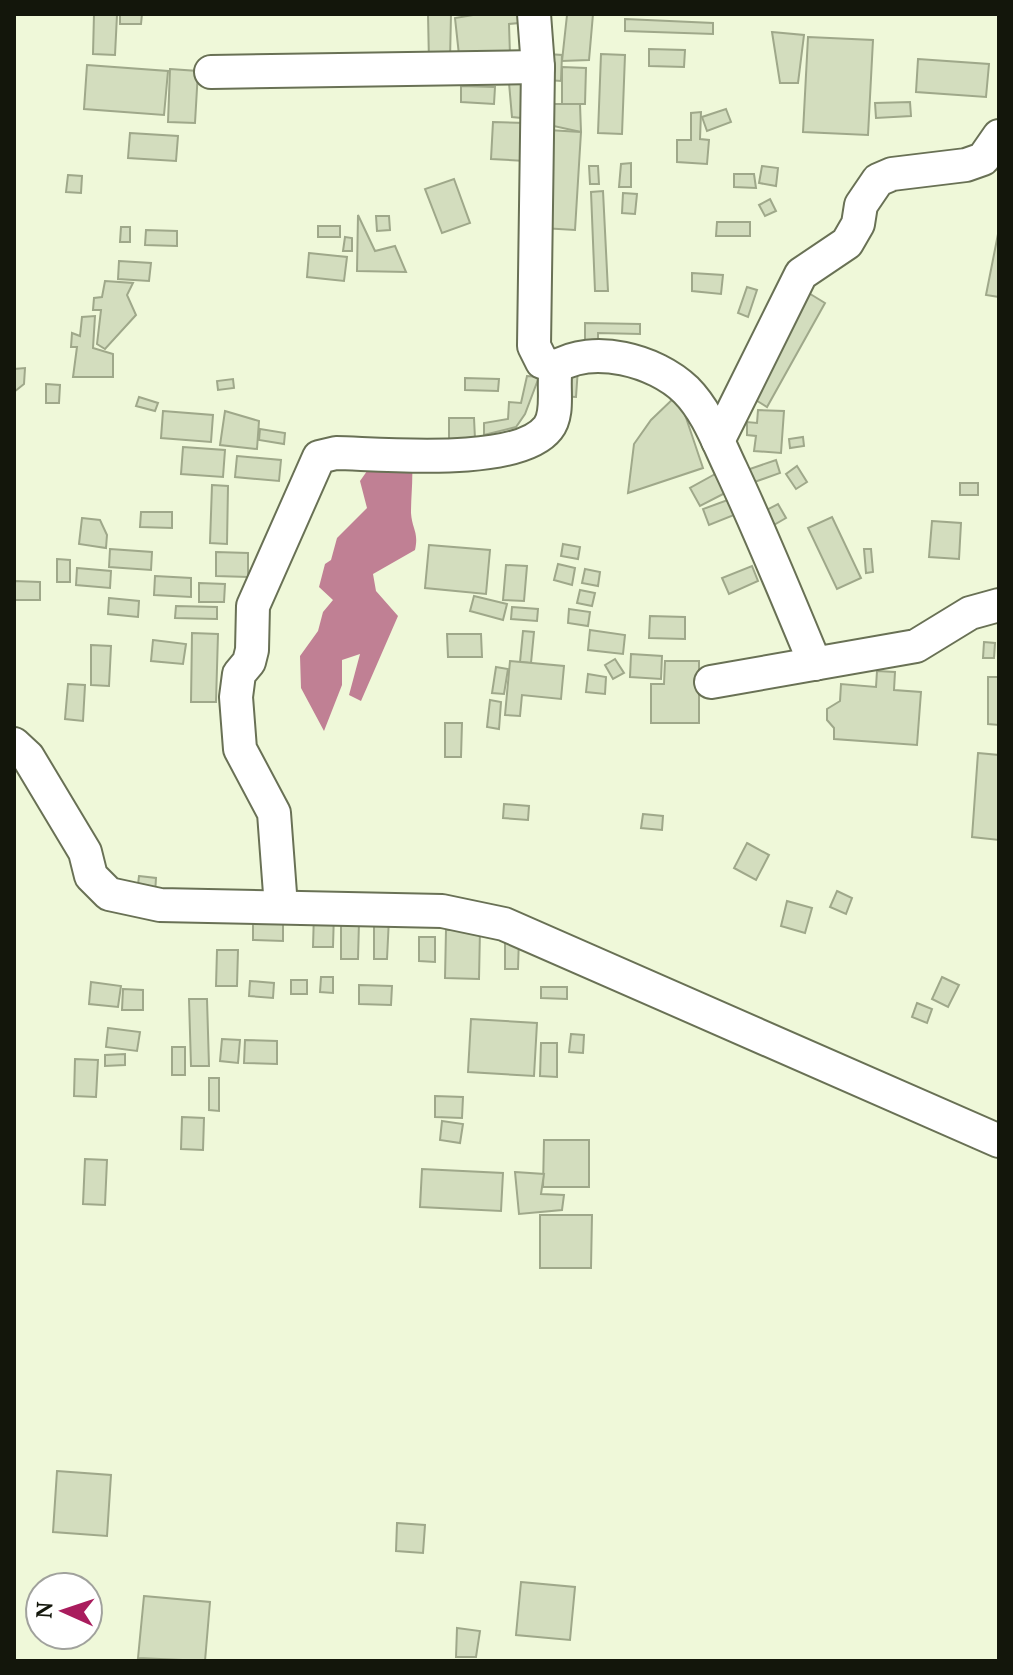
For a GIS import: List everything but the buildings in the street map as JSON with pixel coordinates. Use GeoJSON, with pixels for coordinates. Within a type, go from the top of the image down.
{"type":"FeatureCollection","features":[{"type":"Feature","properties":{"kind":"street"},"geometry":{"type":"LineString","coordinates":[[534,14],[538,67],[534,346],[542,362],[556,367],[574,359],[602,356],[628,360],[665,375],[686,390],[718,441],[815,664]]}},
{"type":"Feature","properties":{"kind":"street"},"geometry":{"type":"LineString","coordinates":[[211,72],[538,67]]}},
{"type":"Feature","properties":{"kind":"street"},"geometry":{"type":"LineString","coordinates":[[718,441],[801,274],[847,243],[858,224],[861,205],[878,180],[907,171],[966,165],[983,159],[999,136]]}},
{"type":"Feature","properties":{"kind":"street"},"geometry":{"type":"LineString","coordinates":[[281,907],[274,813],[240,749],[236,697],[239,674],[249,662],[252,650],[253,606],[312,469],[319,457],[336,453],[485,456],[533,438],[547,430],[553,420],[556,367]]}},
{"type":"Feature","properties":{"kind":"street"},"geometry":{"type":"LineString","coordinates":[[711,682],[916,646],[970,613],[999,605]]}},
{"type":"Feature","properties":{"kind":"street"},"geometry":{"type":"LineString","coordinates":[[14,744],[28,757],[85,852],[91,876],[109,894],[160,905],[442,911],[504,924],[999,1141]]}},
{"type":"Feature","properties":{"kind":"shaded area"},"geometry":{"type":"Polygon","coordinates":[[[379,454],[411,454],[411,513],[416,535],[415,550],[373,574],[376,591],[398,616],[361,701],[349,695],[360,654],[342,660],[342,685],[324,731],[301,688],[300,656],[318,631],[323,612],[333,600],[319,587],[325,564],[331,560],[337,538],[367,508],[360,481],[379,454]]]}}]}
